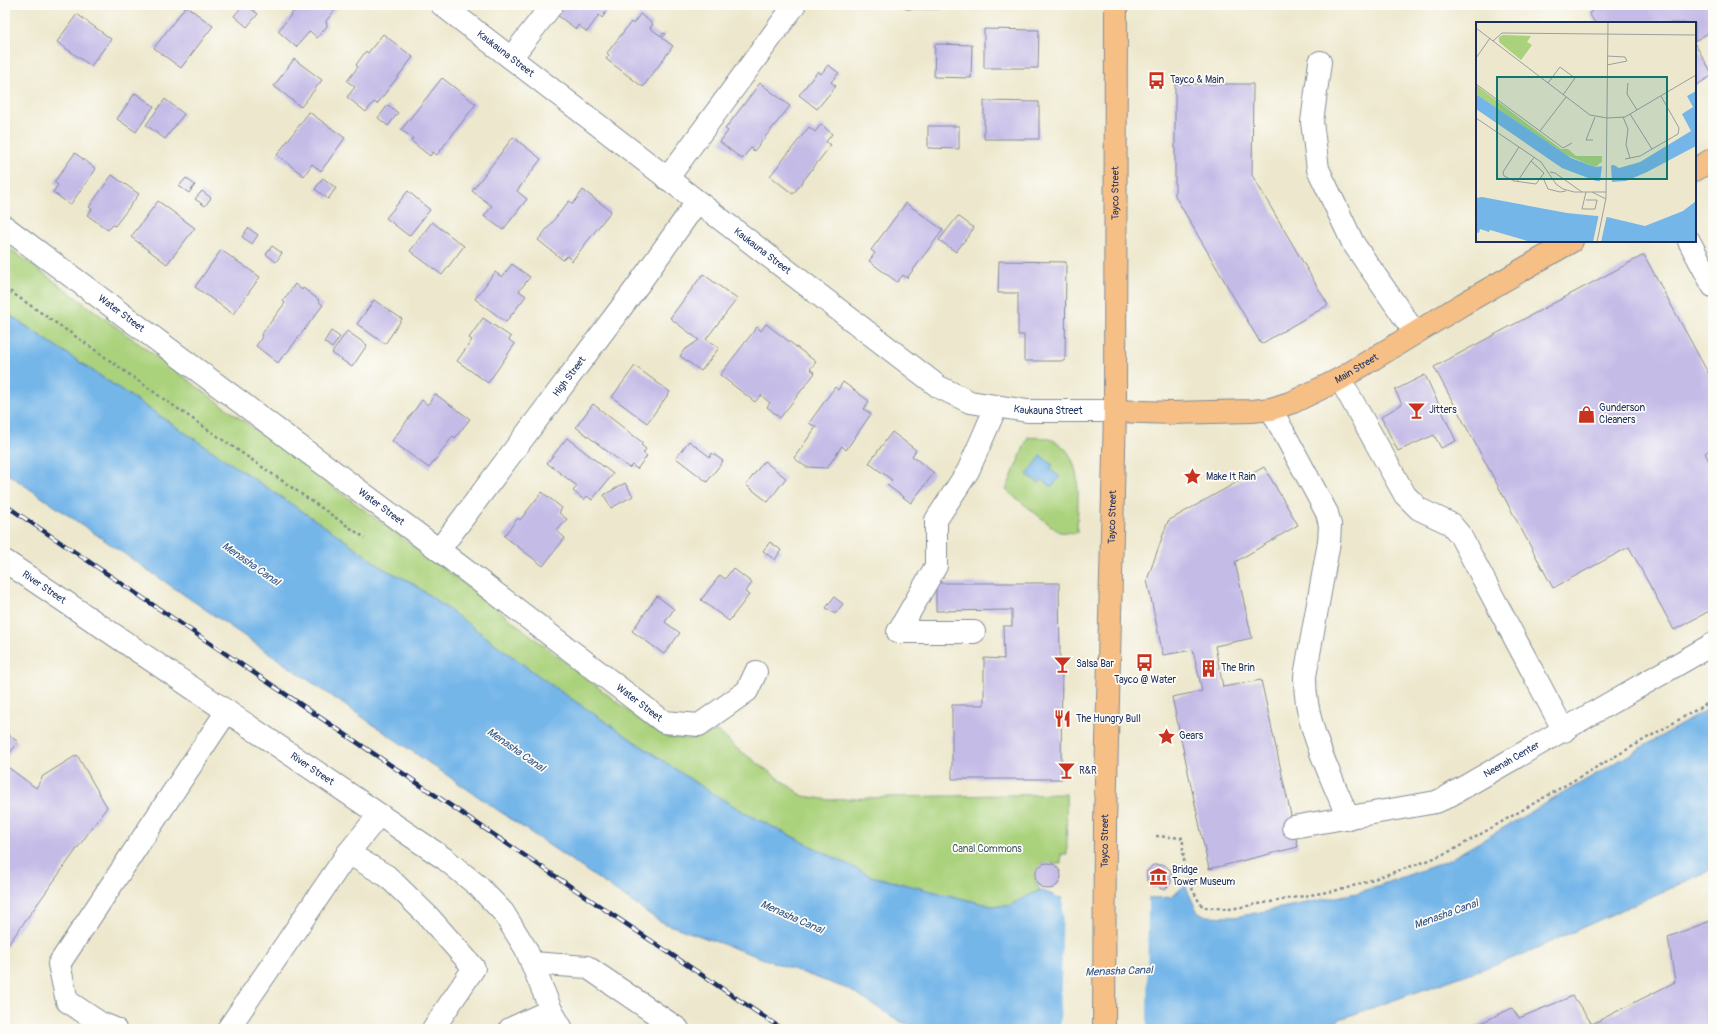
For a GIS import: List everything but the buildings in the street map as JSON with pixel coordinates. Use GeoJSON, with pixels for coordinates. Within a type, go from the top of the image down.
{"type":"FeatureCollection","features":[{"type":"Feature","properties":{"kind":"main road","name":"Tayco Street"},"geometry":{"type":"LineString","coordinates":[[1104,1029],[1109,626],[1115,411],[1116,5]]}},
{"type":"Feature","properties":{"kind":"main road"},"geometry":{"type":"LineString","coordinates":[[1696,169],[1713,159]]}},
{"type":"Feature","properties":{"kind":"main road","name":"Main Street"},"geometry":{"type":"LineString","coordinates":[[1115,411],[1172,413],[1252,411],[1271,409],[1293,402],[1340,379],[1570,242]]}},
{"type":"Feature","properties":{"kind":"street","name":"Kaukauna Street"},"geometry":{"type":"LineString","coordinates":[[442,5],[939,387],[970,402],[996,407],[1027,411],[1115,411]]}},
{"type":"Feature","properties":{"kind":"street"},"geometry":{"type":"LineString","coordinates":[[511,58],[552,5]]}},
{"type":"Feature","properties":{"kind":"street"},"geometry":{"type":"LineString","coordinates":[[667,179],[794,6],[791,5]]}},
{"type":"Feature","properties":{"kind":"street"},"geometry":{"type":"LineString","coordinates":[[1320,62],[1312,122],[1318,169],[1353,243],[1415,333]]}},
{"type":"Feature","properties":{"kind":"street","name":"High Street"},"geometry":{"type":"LineString","coordinates":[[439,550],[636,288],[697,202]]}},
{"type":"Feature","properties":{"kind":"street","name":"Water Street"},"geometry":{"type":"LineString","coordinates":[[5,227],[439,550],[664,722],[699,725],[747,691],[756,672]]}},
{"type":"Feature","properties":{"kind":"street"},"geometry":{"type":"LineString","coordinates":[[1690,242],[1713,286]]}},
{"type":"Feature","properties":{"kind":"street"},"geometry":{"type":"LineString","coordinates":[[1340,379],[1406,495],[1419,509],[1451,524],[1460,535],[1564,731]]}},
{"type":"Feature","properties":{"kind":"street"},"geometry":{"type":"LineString","coordinates":[[974,632],[898,632],[936,566],[936,520],[968,471],[996,407]]}},
{"type":"Feature","properties":{"kind":"street"},"geometry":{"type":"LineString","coordinates":[[1271,409],[1327,513],[1330,526],[1327,557],[1305,676],[1304,690],[1306,703],[1316,738],[1348,818]]}},
{"type":"Feature","properties":{"kind":"street","name":"River Street"},"geometry":{"type":"LineString","coordinates":[[5,561],[445,859],[478,886],[503,912],[526,949],[551,1010],[562,1029]]}},
{"type":"Feature","properties":{"kind":"street","name":"Neenah Center"},"geometry":{"type":"LineString","coordinates":[[1294,828],[1436,802],[1564,731],[1713,644]]}},
{"type":"Feature","properties":{"kind":"street"},"geometry":{"type":"LineString","coordinates":[[115,1029],[100,1023],[68,1001],[59,964],[227,711]]}},
{"type":"Feature","properties":{"kind":"street"},"geometry":{"type":"LineString","coordinates":[[228,1029],[348,853],[379,815]]}},
{"type":"Feature","properties":{"kind":"street"},"geometry":{"type":"LineString","coordinates":[[348,853],[387,876],[428,916],[474,968],[433,1029]]}},
{"type":"Feature","properties":{"kind":"street"},"geometry":{"type":"LineString","coordinates":[[532,963],[587,967],[678,1029]]}},
{"type":"Feature","properties":{"kind":"street"},"geometry":{"type":"LineString","coordinates":[[510,1029],[551,1010]]}},
{"type":"Feature","properties":{"kind":"path"},"geometry":{"type":"LineString","coordinates":[[5,288],[91,346],[158,396],[365,538]]}},
{"type":"Feature","properties":{"kind":"green space","name":"Canal Commons"},"geometry":{"type":"Polygon","coordinates":[[[5,245],[454,576],[648,726],[668,737],[692,739],[718,731],[735,747],[803,796],[830,800],[890,797],[1066,794],[1067,854],[1061,854],[1061,864],[1042,864],[1036,870],[1036,883],[1040,890],[1008,906],[992,906],[871,876],[747,814],[696,783],[554,687],[411,582],[384,569],[342,538],[5,312],[5,245]]]}},
{"type":"Feature","properties":{"kind":"green space"},"geometry":{"type":"Polygon","coordinates":[[[1028,437],[1046,438],[1059,444],[1068,453],[1074,464],[1078,492],[1077,533],[1059,532],[1006,490],[1028,437]]]}},
{"type":"Feature","properties":{"kind":"water","name":"Menasha Canal"},"geometry":{"type":"Polygon","coordinates":[[[5,312],[342,538],[384,569],[411,582],[554,687],[696,783],[747,814],[871,876],[992,906],[1008,906],[1040,890],[1061,898],[1153,898],[1172,897],[1185,885],[1197,911],[1206,916],[1235,917],[1357,893],[1445,862],[1713,706],[1713,869],[1519,956],[1340,1019],[1330,1029],[926,1029],[901,1022],[848,989],[661,922],[5,472],[5,312]]]}},
{"type":"Feature","properties":{"kind":"water"},"geometry":{"type":"Polygon","coordinates":[[[1041,456],[1053,465],[1050,469],[1060,477],[1052,487],[1042,480],[1039,483],[1027,475],[1041,456]]]}},
{"type":"Feature","properties":{"kind":"pier"},"geometry":{"type":"Polygon","coordinates":[[[1055,892],[1061,896],[1148,896],[1147,1029],[1060,1029],[1063,897],[1055,897],[1055,892]]]}},
{"type":"Feature","properties":{"kind":"railway"},"geometry":{"type":"LineString","coordinates":[[5,505],[782,1029]]}},
{"type":"Feature","properties":{"kind":"place","name":"Tayco & Main"},"geometry":{"type":"Point","coordinates":[1157,80]}},
{"type":"Feature","properties":{"kind":"place","name":"Jitters"},"geometry":{"type":"Point","coordinates":[1416,410]}},
{"type":"Feature","properties":{"kind":"place","name":"Gunderson Cleaners"},"geometry":{"type":"Point","coordinates":[1586,414]}},
{"type":"Feature","properties":{"kind":"place","name":"Make It Rain"},"geometry":{"type":"Point","coordinates":[1193,477]}},
{"type":"Feature","properties":{"kind":"place","name":"Tayco @ Water"},"geometry":{"type":"Point","coordinates":[1145,663]}},
{"type":"Feature","properties":{"kind":"place","name":"Salsa Bar"},"geometry":{"type":"Point","coordinates":[1063,664]}},
{"type":"Feature","properties":{"kind":"place","name":"The Brin"},"geometry":{"type":"Point","coordinates":[1208,668]}},
{"type":"Feature","properties":{"kind":"place","name":"The Hungry Bull"},"geometry":{"type":"Point","coordinates":[1063,719]}},
{"type":"Feature","properties":{"kind":"place","name":"Gears"},"geometry":{"type":"Point","coordinates":[1166,736]}},
{"type":"Feature","properties":{"kind":"place","name":"R&R"},"geometry":{"type":"Point","coordinates":[1066,771]}},
{"type":"Feature","properties":{"kind":"place","name":"Bridge Tower Museum"},"geometry":{"type":"Point","coordinates":[1159,876]}}]}
